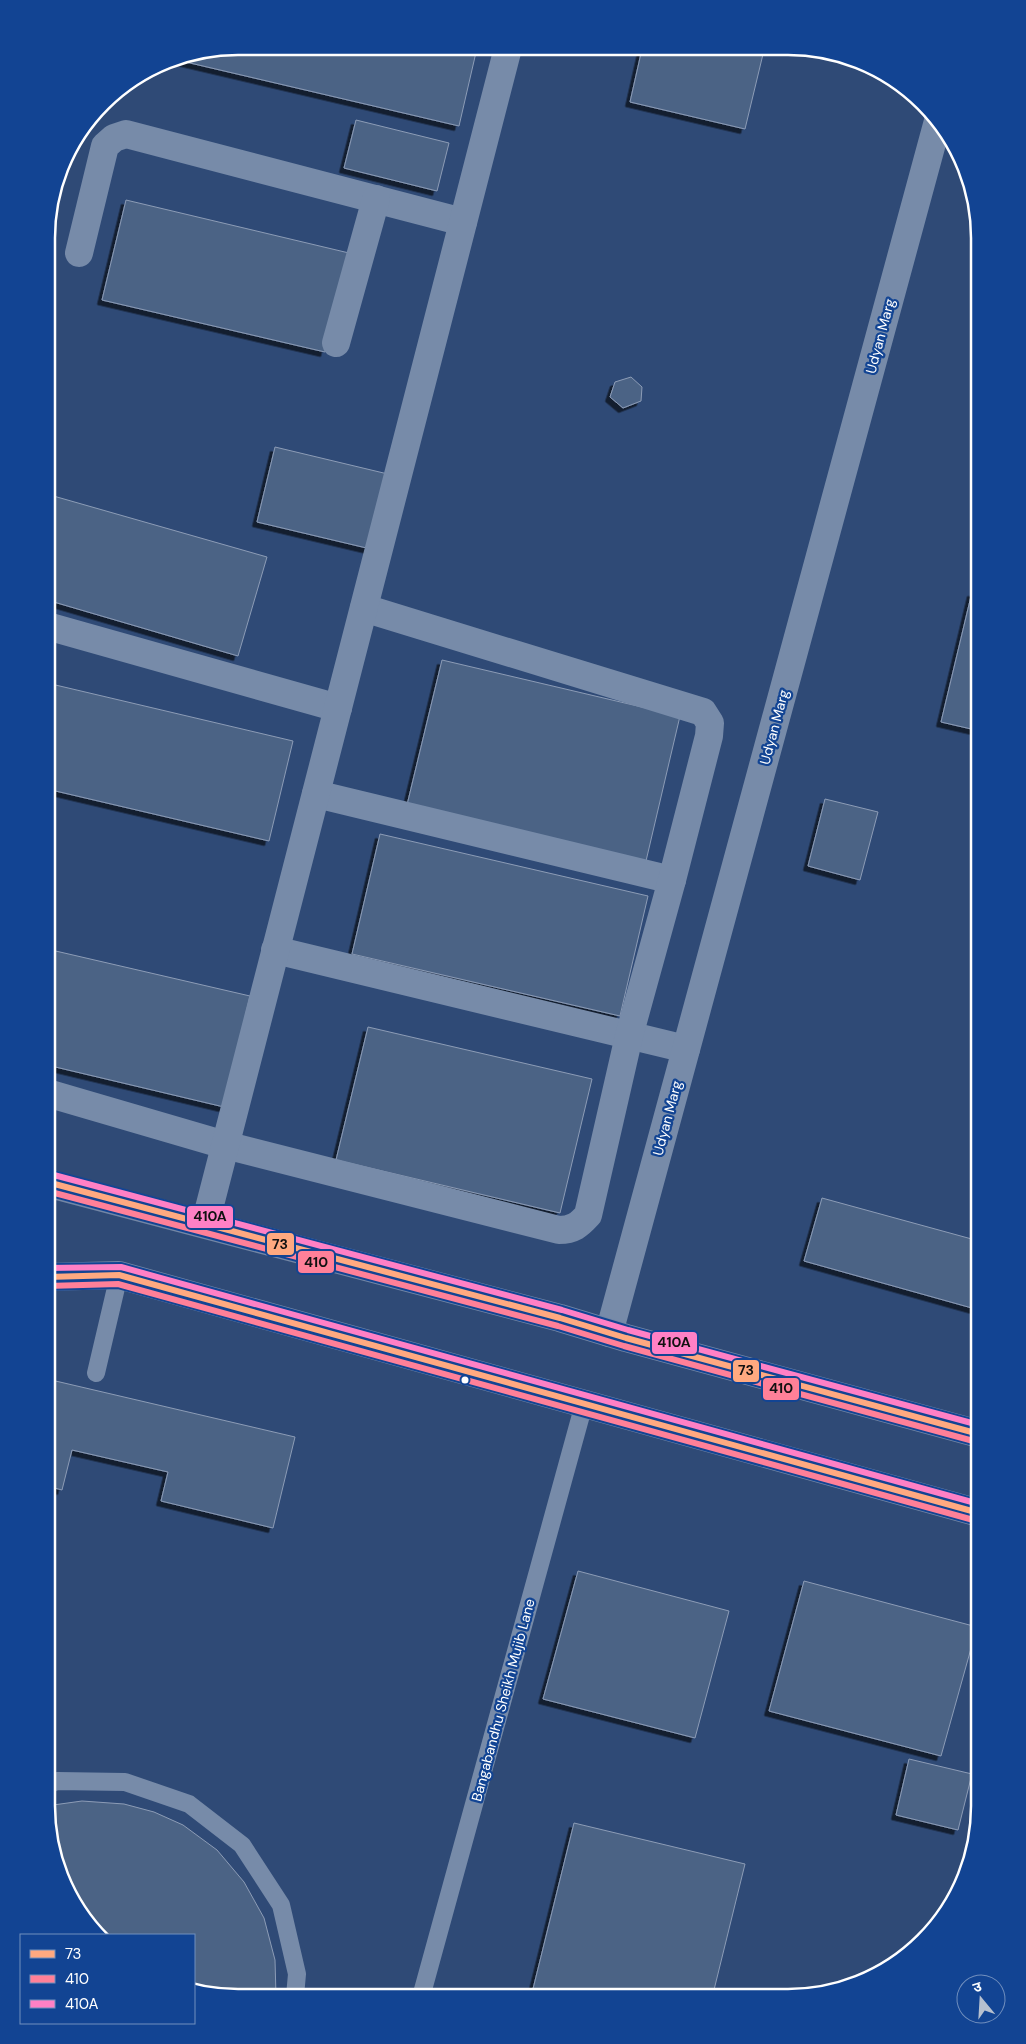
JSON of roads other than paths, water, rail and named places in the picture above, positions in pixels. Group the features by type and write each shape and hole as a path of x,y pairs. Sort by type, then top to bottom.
{"main road":[{"path":"55,1185 550,1315 609,1333 971,1432"},
{"path":"55,1277 119,1275 971,1511"}],"street":[{"path":"205,1224 506,55"},
{"name":"Udyan Marg","path":"609,1333 935,130"},
{"path":"79,253 105,146 114,138 126,134 463,222"},
{"path":"336,343 376,199"},
{"path":"55,1094 225,1145 559,1230 571,1230 588,1215 629,1036 672,880 709,736 710,723 703,712 364,608"},
{"path":"55,628 338,708"},
{"path":"316,794 672,880"},
{"path":"276,950 686,1049"}],"lane":[{"path":"96,1373 119,1275"},
{"name":"Bangabandhu Sheikh Mujib Lane","path":"423,1989 584,1404"},
{"path":"55,1782 125,1782 189,1804 242,1845 281,1905 297,1974 296,1989"}]}
